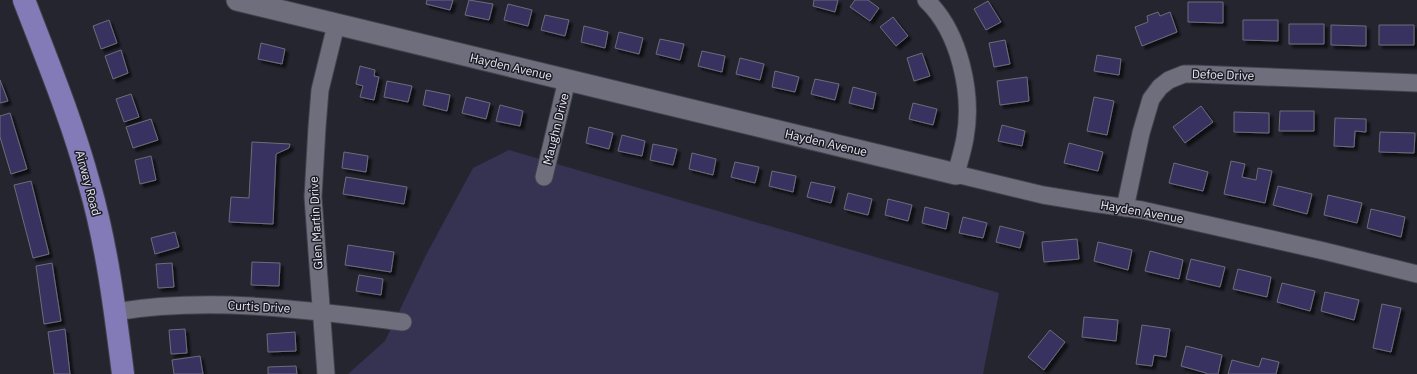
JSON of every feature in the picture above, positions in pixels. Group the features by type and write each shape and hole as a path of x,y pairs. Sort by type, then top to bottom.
{"main road":[{"name":"Airway Road","path":"24,0 62,99 90,184 115,312 123,374"}],"street":[{"name":"Hayden Avenue","path":"237,0 1044,195 1142,210 1324,251 1417,274"},
{"path":"926,0 938,14 949,33 958,54 965,79 968,108 965,138 956,174"},
{"name":"Glen Martin Drive","path":"326,374 313,197 320,90 336,25"},
{"name":"Defoe Drive","path":"1125,208 1149,103 1160,87 1169,80 1184,74 1195,74 1417,83"},
{"name":"Maughn Drive","path":"544,177 567,80"},
{"name":"Curtis Drive","path":"115,312 144,307 177,305 289,308 403,322"}],"shaded area":[{"path":"509,150 999,293 983,374 348,374 385,341 426,255 473,168"}],"building":[{"path":"427,0 453,0 450,10 426,4"},
{"path":"469,0 493,4 489,20 465,15"},
{"path":"814,0 838,0 835,12 813,6"},
{"path":"855,0 868,0 879,8 870,21 850,7"},
{"path":"988,1 1001,22 986,30 974,9"},
{"path":"1188,2 1223,2 1223,23 1188,22"},
{"path":"508,4 532,10 528,26 504,20"},
{"path":"1158,12 1160,16 1170,12 1177,32 1142,46 1135,27 1148,22 1147,16"},
{"path":"545,15 569,20 565,36 541,30"},
{"path":"893,17 908,36 896,46 880,27"},
{"path":"109,20 117,43 101,49 93,26"},
{"path":"1243,20 1278,20 1278,41 1243,40"},
{"path":"1289,24 1324,24 1324,44 1289,44"},
{"path":"1331,25 1366,26 1366,46 1331,45"},
{"path":"1379,25 1414,25 1414,45 1379,45"},
{"path":"584,26 608,32 605,48 581,42"},
{"path":"619,32 643,38 639,54 615,48"},
{"path":"660,39 684,44 680,60 656,54"},
{"path":"1005,40 1010,64 994,67 989,43"},
{"path":"261,43 285,49 282,64 258,59"},
{"path":"121,50 128,73 113,79 105,56"},
{"path":"702,51 725,56 722,72 698,66"},
{"path":"922,53 930,76 914,81 907,58"},
{"path":"1097,55 1121,59 1119,75 1094,71"},
{"path":"740,58 764,64 760,80 736,74"},
{"path":"360,66 375,70 374,76 379,77 374,100 360,97 363,86 356,84"},
{"path":"775,71 799,77 795,92 772,87"},
{"path":"1027,77 1029,101 1000,105 997,81"},
{"path":"815,79 839,84 835,100 811,94"},
{"path":"0,80 8,101 0,103"},
{"path":"387,81 412,86 408,102 384,97"},
{"path":"853,87 876,93 873,109 849,103"},
{"path":"426,90 450,95 447,111 423,105"},
{"path":"131,94 139,117 124,122 116,99"},
{"path":"466,97 490,103 486,119 462,113"},
{"path":"1094,97 1114,101 1107,135 1087,131"},
{"path":"913,103 937,109 933,125 909,119"},
{"path":"500,105 523,111 520,126 496,121"},
{"path":"1201,106 1213,122 1185,143 1173,127"},
{"path":"1280,111 1314,111 1314,131 1279,131"},
{"path":"1234,112 1269,113 1269,133 1234,132"},
{"path":"10,113 27,169 11,174 0,137 0,116"},
{"path":"1335,118 1366,119 1366,132 1355,131 1354,147 1334,146"},
{"path":"151,119 158,140 133,148 126,127"},
{"path":"1002,125 1025,131 1022,146 998,141"},
{"path":"589,127 613,133 609,149 586,143"},
{"path":"1380,132 1415,133 1414,153 1379,152"},
{"path":"622,135 645,141 642,156 618,151"},
{"path":"252,142 290,144 289,148 276,154 273,224 229,222 231,197 249,198"},
{"path":"1069,143 1103,152 1098,171 1064,163"},
{"path":"653,144 677,149 673,165 650,160"},
{"path":"344,152 368,156 366,172 342,168"},
{"path":"692,153 716,159 713,175 689,169"},
{"path":"151,156 156,180 140,184 135,160"},
{"path":"1231,161 1245,164 1242,177 1256,180 1258,168 1272,171 1265,203 1224,194"},
{"path":"735,162 759,167 755,183 731,177"},
{"path":"1174,163 1208,172 1203,191 1169,183"},
{"path":"772,171 796,176 793,192 769,186"},
{"path":"346,177 407,187 404,204 343,194"},
{"path":"31,181 49,254 33,258 14,185"},
{"path":"811,182 835,187 831,203 807,197"},
{"path":"1278,186 1312,194 1307,214 1273,205"},
{"path":"848,193 872,199 868,215 844,209"},
{"path":"1328,195 1362,203 1357,223 1324,215"},
{"path":"888,199 912,205 908,221 885,215"},
{"path":"925,207 949,213 946,229 922,223"},
{"path":"1371,209 1405,217 1401,237 1367,228"},
{"path":"963,217 987,223 983,238 959,233"},
{"path":"1000,226 1024,232 1020,248 996,242"},
{"path":"175,232 179,247 155,254 151,238"},
{"path":"1077,239 1079,259 1044,262 1042,242"},
{"path":"1098,242 1132,250 1128,270 1094,261"},
{"path":"348,245 394,252 391,272 345,265"},
{"path":"1150,251 1183,260 1179,279 1145,271"},
{"path":"1191,259 1225,267 1220,287 1186,279"},
{"path":"252,262 280,263 279,286 251,285"},
{"path":"52,263 61,321 44,324 36,266"},
{"path":"172,263 174,287 158,288 156,264"},
{"path":"1238,269 1271,277 1267,297 1233,289"},
{"path":"359,275 383,279 381,295 356,291"},
{"path":"1282,283 1315,291 1310,311 1277,302"},
{"path":"1325,292 1359,300 1354,320 1321,311"},
{"path":"1382,304 1401,308 1391,352 1373,348"},
{"path":"1084,317 1118,320 1116,341 1082,337"},
{"path":"1142,325 1170,329 1166,357 1154,355 1152,366 1136,364"},
{"path":"65,329 70,374 54,374 48,332"},
{"path":"185,329 187,353 171,354 169,330"},
{"path":"1050,330 1065,342 1044,370 1028,357"},
{"path":"295,332 296,351 268,352 267,334"},
{"path":"1186,346 1222,355 1218,374 1206,374 1181,366"},
{"path":"200,356 203,374 174,374 172,360"},
{"path":"1262,358 1279,362 1276,374 1228,374 1232,360 1259,367"},
{"path":"296,366 297,374 268,374 268,367"}]}
